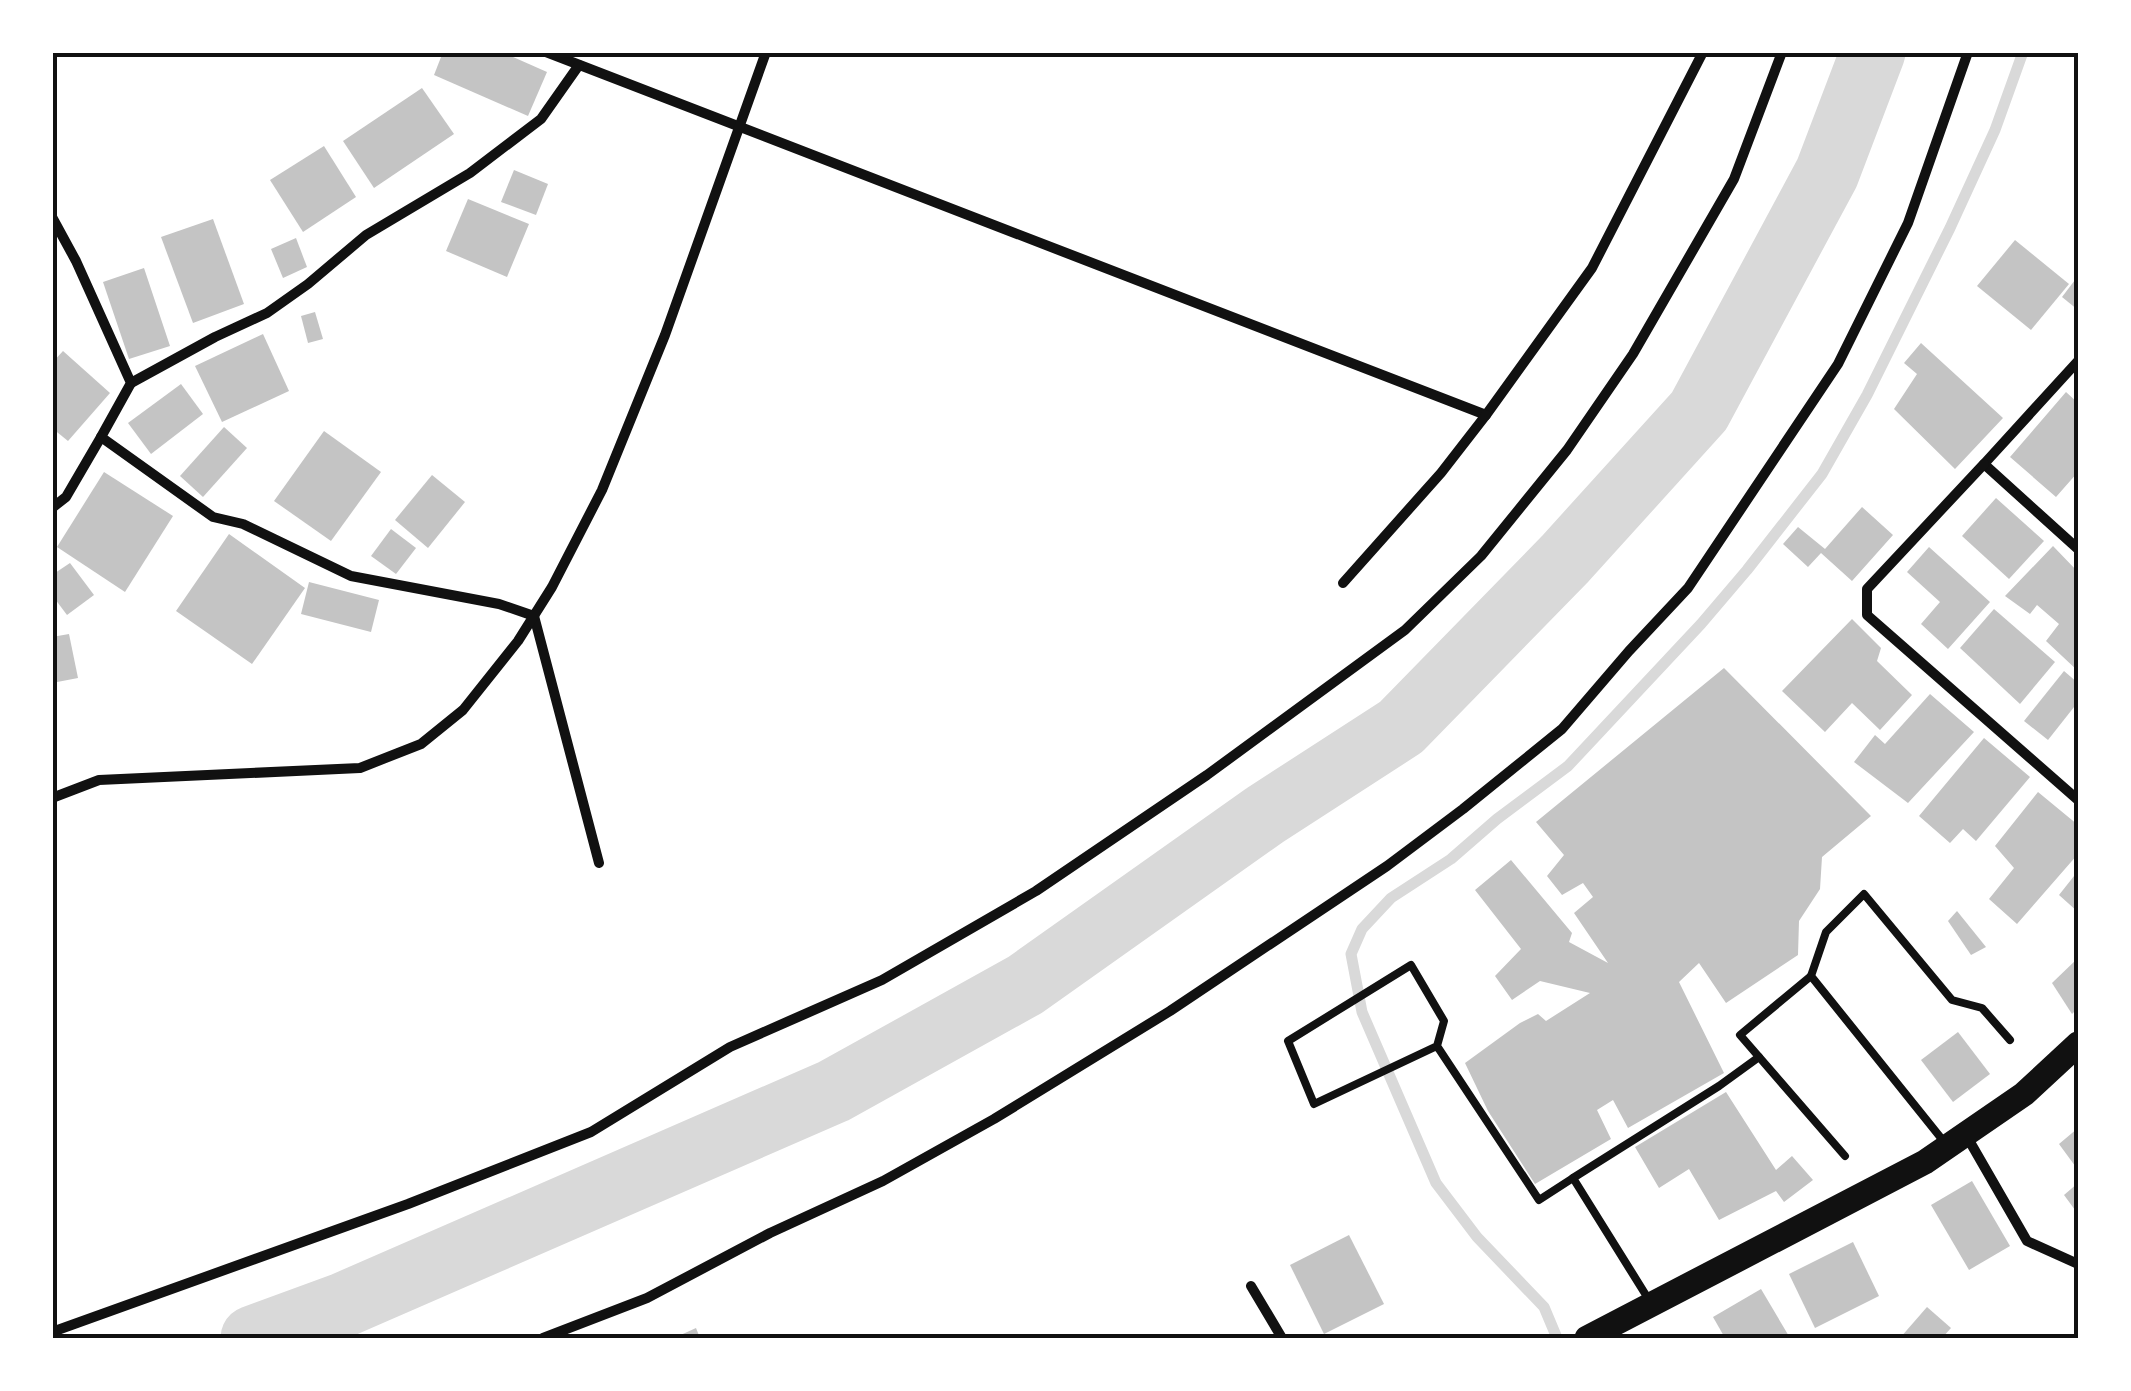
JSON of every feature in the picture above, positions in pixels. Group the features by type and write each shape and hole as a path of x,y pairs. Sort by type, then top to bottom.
{"main road":[{"path":"1590,1338 1925,1162 2024,1094 2078,1044"}],"street":[{"path":"546,52 1486,415"},
{"path":"52,798 99,780 360,768 421,744 464,710 518,642 552,587 602,490 665,335 766,52"},
{"path":"1343,583 1441,472 1592,268 1703,52"},
{"path":"52,1332 408,1204 591,1132 730,1047 882,980 1036,891 1207,775 1405,630 1481,556 1567,450 1633,354 1734,179 1782,52"},
{"path":"543,1338 646,1298 770,1233 883,1181 994,1118 1170,1012 1387,866 1562,729 1688,588 1838,364 1908,222 1968,52"},
{"path":"52,508 66,497 130,383 267,313 366,235 470,173 541,120 579,65"},
{"path":"52,216 76,260 130,383"},
{"path":"2078,361 1867,589 1867,615 2078,800"},
{"path":"100,437 214,517 243,524 351,576 499,604 534,616"},
{"path":"1984,464 2078,549"},
{"path":"534,616 598,863"},
{"path":"1957,1140 2027,1241 2078,1264"},
{"path":"1251,1286 1282,1338"}],"lane":[{"path":"1845,1156 1740,1036 1811,976 1826,932 1864,894 1952,1000 1982,1008 2010,1040"},
{"path":"1438,1046 1314,1104 1288,1042 1411,965 1444,1021 1438,1046 1539,1200 1759,1057"},
{"path":"1811,976 1957,1140"},
{"path":"1573,1178 1652,1304"}],"building":[{"path":"443,52 502,52 547,72 528,116 434,75"},
{"path":"422,88 454,134 374,188 343,141"},
{"path":"324,146 356,197 303,232 270,180"},
{"path":"514,170 548,184 536,215 501,202"},
{"path":"468,199 529,224 507,277 446,251"},
{"path":"213,219 244,304 193,323 161,237"},
{"path":"296,238 307,267 283,278 271,249"},
{"path":"2015,240 2069,284 2031,330 1977,286"},
{"path":"144,268 170,346 129,359 103,282"},
{"path":"2078,276 2078,310 2062,297"},
{"path":"315,312 323,339 308,343 301,316"},
{"path":"263,334 289,391 222,422 195,366"},
{"path":"1921,343 2003,418 1955,469 1894,409 1917,374 1904,363"},
{"path":"63,351 110,393 68,441 52,428 52,363"},
{"path":"181,384 203,414 151,454 128,423"},
{"path":"2066,392 2078,403 2078,472 2056,497 2010,457"},
{"path":"224,427 247,448 203,497 180,476"},
{"path":"324,431 381,472 331,541 274,501"},
{"path":"104,472 173,516 125,592 57,547"},
{"path":"432,475 465,502 428,548 395,520"},
{"path":"1996,498 2044,541 2009,579 1962,536"},
{"path":"1862,507 1893,535 1852,581 1821,553 1808,567 1783,544 1798,527 1825,549"},
{"path":"391,529 416,548 396,574 371,556"},
{"path":"229,534 305,588 252,664 176,611"},
{"path":"2053,546 2078,572 2078,671 2046,641 2059,624 2037,605 2030,614 2005,596"},
{"path":"1929,547 1990,602 1948,649 1921,624 1940,602 1907,572"},
{"path":"70,563 94,595 67,615 52,595 52,575"},
{"path":"309,582 379,600 371,632 301,614"},
{"path":"1994,609 2055,662 2020,704 1960,648"},
{"path":"1852,619 1881,648 1877,661 1912,695 1880,730 1852,703 1825,732 1782,691"},
{"path":"69,634 78,678 52,683 52,637"},
{"path":"1724,668 1871,816 1822,857 1820,889 1799,921 1798,955 1726,1003 1699,963 1679,982 1724,1073 1628,1128 1613,1100 1597,1110 1611,1139 1535,1184 1488,1111 1465,1063 1520,1023 1538,1014 1546,1021 1590,993 1540,981 1512,1000 1495,976 1521,949 1475,890 1511,860 1572,933 1569,942 1608,963 1574,913 1593,897 1583,883 1562,895 1547,876 1564,855 1536,822"},
{"path":"2064,671 2078,683 2078,702 2048,740 2024,721"},
{"path":"1930,694 1974,732 1908,803 1854,762 1875,735 1885,744"},
{"path":"1984,738 2030,777 1976,841 1963,829 1950,843 1919,816"},
{"path":"2038,792 2078,825 2078,854 2017,924 1989,899 2014,868 1995,846"},
{"path":"2078,871 2078,912 2059,895"},
{"path":"1957,911 1986,947 1971,955 1948,921"},
{"path":"2078,958 2078,1008 2072,1014 2052,983"},
{"path":"1958,1032 1990,1074 1953,1102 1921,1060"},
{"path":"1726,1092 1776,1170 1792,1156 1813,1180 1784,1202 1776,1191 1719,1220 1689,1169 1659,1188 1635,1147"},
{"path":"2078,1128 2078,1170 2059,1144"},
{"path":"1972,1181 2010,1246 1969,1270 1931,1205"},
{"path":"2078,1183 2078,1214 2064,1195"},
{"path":"1349,1235 1384,1304 1324,1334 1290,1265"},
{"path":"1853,1242 1879,1296 1815,1328 1789,1274"},
{"path":"1761,1289 1790,1338 1725,1338 1713,1317"},
{"path":"1927,1307 1951,1328 1942,1338 1900,1338"},
{"path":"696,1328 700,1338 674,1338"}],"waterway":[{"path":"253,1338 343,1305 834,1091 1025,985 1265,815 1401,727 1565,559 1699,411 1827,173 1873,52"},
{"path":"1557,1338 1544,1307 1477,1237 1436,1183 1362,1012 1351,954 1362,929 1391,898 1451,859 1568,766 1701,624 1822,474 1867,395 1950,228 1995,130 2023,52"}]}
